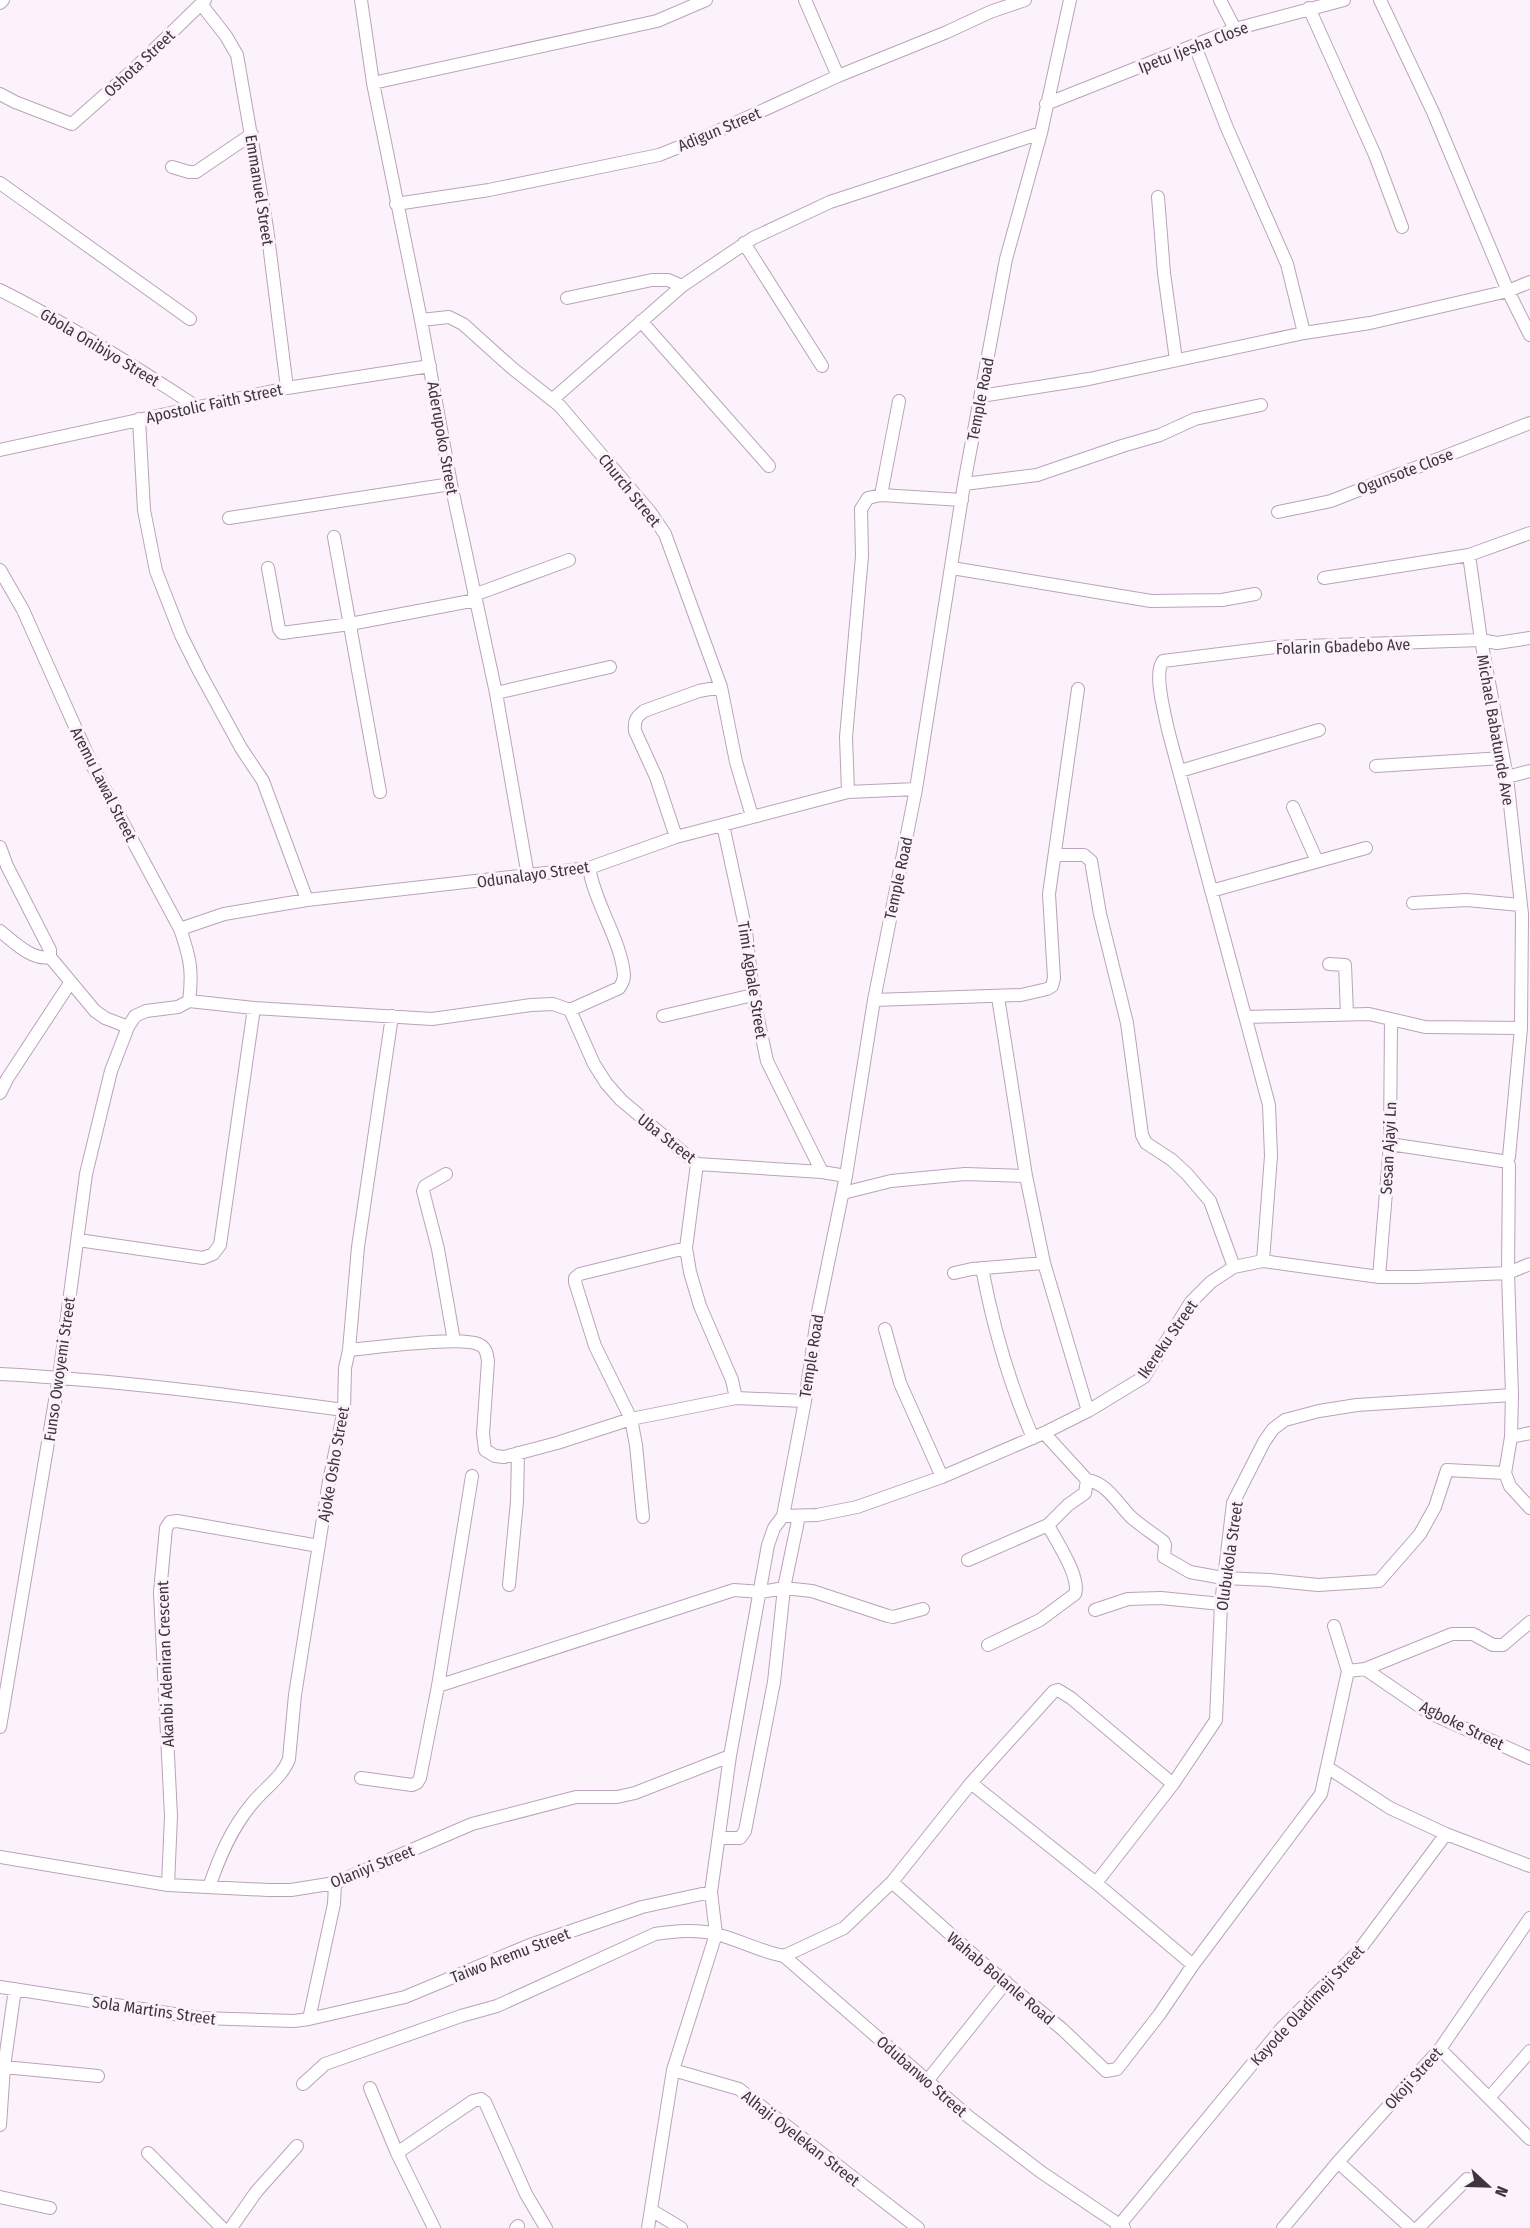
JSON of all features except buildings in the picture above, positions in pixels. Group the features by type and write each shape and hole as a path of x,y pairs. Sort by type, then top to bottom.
{"street":[{"name":"Aderupoko Street","path":"361,0 373,83 396,204 421,320 451,484 496,693 528,876"},
{"path":"373,83 657,21 706,0"},
{"path":"806,0 838,76"},
{"name":"Temple Road","path":"715,1930 711,1895 730,1756 768,1545 774,1528 783,1516 818,1312 843,1193 874,1000 916,789 964,484 1006,259 1041,133 1070,0"},
{"path":"1220,0 1235,29"},
{"name":"Ipetu Ijesha Close","path":"1046,104 1235,29 1344,0"},
{"path":"1380,0 1433,112 1508,291 1530,335"},
{"name":"Adigun Street","path":"396,204 489,190 659,155 709,135 838,76 1018,1"},
{"name":"Oshota Street","path":"0,94 72,124 133,70 203,2"},
{"name":"Emmanuel Street","path":"203,2 237,55 267,228 287,388"},
{"path":"1309,8 1375,155 1402,227"},
{"path":"1195,46 1227,128 1287,264 1304,333"},
{"path":"553,399 682,286 744,243 783,222 830,202 1041,133"},
{"path":"172,167 196,172 252,134"},
{"path":"0,183 190,319"},
{"path":"1158,197 1164,273 1176,360"},
{"path":"744,243 822,366"},
{"path":"567,298 652,280 668,280 682,286"},
{"path":"981,396 1089,379 1304,333 1370,323 1508,291 1530,282"},
{"name":"Gbola Onibiyo Street","path":"0,290 112,353 197,407"},
{"name":"Church Street","path":"421,320 449,317 463,324 512,368 553,399 650,512 665,534 721,687 736,762 753,816"},
{"path":"641,321 769,466"},
{"name":"Apostolic Faith Street","path":"0,450 287,388 430,366"},
{"path":"881,495 898,401"},
{"path":"964,484 1037,475 1160,435 1195,420 1261,405"},
{"path":"139,419 144,510 156,571 181,634 199,671 241,748 263,782 307,900"},
{"name":"Ogunsote Close","path":"1278,512 1331,501 1530,423"},
{"path":"229,518 451,484"},
{"path":"848,792 846,737 862,556 861,509 868,498 881,495 962,500"},
{"path":"1324,578 1469,555 1530,533"},
{"path":"334,537 380,792"},
{"name":"Michael Babatunde Ave","path":"1469,555 1481,640 1508,777 1524,909 1521,1028 1507,1161 1512,1395 1511,1437 1505,1473"},
{"path":"268,568 279,629 282,633 350,624 475,598 569,560"},
{"path":"952,568 1151,601 1222,600 1255,594"},
{"name":"Aremu Lawal Street","path":"0,570 23,610 93,767 180,929 189,953 192,977 189,1000"},
{"name":"Folarin Gbadebo Ave","path":"1180,771 1168,730 1159,676 1163,661 1276,647 1481,640 1497,643 1530,638"},
{"path":"496,693 610,667"},
{"path":"676,837 656,777 635,731 637,716 644,711 699,692 721,687"},
{"path":"874,1000 998,997 1020,995 1052,986 1054,978 1049,894 1078,689"},
{"path":"1263,1261 1271,1156 1269,1105 1210,891 1180,771 1319,730"},
{"path":"1376,766 1503,758"},
{"path":"1508,777 1530,771"},
{"name":"Odunalayo Street","path":"180,929 224,914 307,900 589,868 676,837 848,792 916,789"},
{"path":"1293,807 1317,861"},
{"name":"Timi Agbale Street","path":"723,825 746,931 753,995 767,1061 822,1172"},
{"path":"0,847 6,866 50,950 50,957 95,1011 105,1018 128,1027"},
{"path":"1210,891 1366,848"},
{"path":"1055,855 1084,855 1091,861 1100,914 1127,1023 1142,1135 1146,1143 1187,1173 1210,1201 1234,1268"},
{"path":"189,1000 254,1008 432,1019 487,1010 553,1004 570,1010 619,988 624,976 618,952 591,882 589,868"},
{"path":"1413,903 1467,900 1524,909"},
{"path":"0,931 34,955 43,959 50,957"},
{"path":"1329,964 1345,965 1347,1014"},
{"path":"0,1093 3,1077 70,983"},
{"path":"663,1016 753,995"},
{"path":"998,997 1026,1176 1044,1263 1088,1411"},
{"name":"Funso Owoyemi Street","path":"0,1727 59,1377 86,1174 111,1071 128,1027 135,1016 146,1011 178,1007 189,1000"},
{"path":"78,1240 203,1258 213,1254 220,1245 254,1008"},
{"name":"Uba Street","path":"570,1010 594,1064 606,1083 621,1100 697,1164 822,1172"},
{"path":"1246,1017 1369,1014 1425,1027 1521,1028"},
{"name":"Ajoke Osho Street","path":"209,1887 231,1834 251,1805 286,1768 289,1759 295,1695 328,1481 344,1410 345,1368 349,1350 358,1247 392,1016"},
{"name":"Sesan Ajayi Ln","path":"1380,1277 1390,1144 1391,1019"},
{"path":"1390,1144 1507,1161"},
{"path":"697,1164 686,1248 700,1306 732,1380 736,1398"},
{"path":"822,1172 846,1176"},
{"path":"446,1174 425,1186 423,1191 438,1249 454,1341"},
{"path":"843,1193 891,1182 965,1174 1026,1176"},
{"path":"643,1517 636,1445 631,1419 595,1346 575,1278 580,1274 686,1248"},
{"name":"Ikereku Street","path":"783,1516 817,1515 857,1507 942,1477 1039,1436 1088,1411 1144,1377 1191,1302 1211,1282 1234,1268 1263,1261 1380,1277 1508,1273 1530,1264"},
{"path":"954,1273 982,1268 1044,1263"},
{"path":"982,1268 999,1342 1018,1403 1039,1436 1087,1480 1102,1487 1131,1517 1163,1541 1164,1557 1222,1590"},
{"path":"885,1329 900,1383 942,1477"},
{"path":"349,1350 454,1341 479,1344 486,1351 488,1360 483,1434 485,1450 495,1456 518,1454 631,1419 736,1398 804,1401"},
{"path":"0,1374 59,1377 344,1410"},
{"name":"Olubukola Street","path":"1173,1784 1216,1720 1222,1590 1233,1503 1264,1442 1274,1430 1285,1420 1319,1411 1357,1405 1512,1395"},
{"path":"1511,1437 1530,1432"},
{"path":"509,1585 517,1501 518,1454"},
{"path":"1095,1610 1128,1599 1161,1598 1222,1590 1269,1580 1318,1585 1378,1581 1420,1534 1435,1506 1448,1470 1505,1473 1510,1486 1530,1508"},
{"path":"361,1778 412,1785 420,1778 438,1686 472,1476"},
{"path":"968,1560 1048,1525 1068,1505 1085,1493 1087,1480"},
{"path":"719,1838 740,1838 745,1831 774,1682 784,1588 799,1516"},
{"name":"Akanbi Adeniran Crescent","path":"168,1885 171,1816 160,1592 166,1528 170,1522 177,1521 319,1546"},
{"path":"988,1645 1040,1620 1075,1594 1076,1582 1073,1572 1048,1525"},
{"path":"438,1686 734,1590 760,1592 784,1588 812,1591 893,1617 923,1609"},
{"path":"1348,1671 1365,1669 1452,1634 1473,1634 1493,1645 1503,1645 1530,1622"},
{"path":"971,1783 1096,1883 1193,1965 1321,1794 1348,1671 1334,1626"},
{"name":"Agboke Street","path":"1365,1669 1428,1712 1530,1758"},
{"path":"784,1956 844,1928 892,1882 971,1783 1054,1691 1058,1690 1173,1784 1096,1883"},
{"name":"Olaniyi Street","path":"0,1857 168,1885 291,1890 335,1883 472,1824 576,1797 616,1797 635,1793 730,1756"},
{"path":"1327,1767 1390,1808 1446,1834 1530,1866"},
{"name":"Kayode Oladimeji Street","path":"1120,2227 1282,2028 1357,1953 1446,1834"},
{"name":"Wahab Bolanle Road","path":"892,1882 1062,2029 1106,2071 1111,2072 1117,2069 1160,2015 1193,1965"},
{"path":"309,2019 334,1904 335,1883"},
{"name":"Taiwo Aremu Street","path":"309,2019 405,1997 530,1945 642,1907 711,1895"},
{"name":"Okoji Street","path":"1282,2228 1440,2049 1530,1918"},
{"name":"Odubanwo Street","path":"303,2084 326,2064 461,2016 497,2006 655,1934 684,1930 715,1930 770,1954 784,1956 969,2117 1041,2172 1120,2227"},
{"path":"648,2228 673,2070 715,1930"},
{"path":"927,2081 1006,1982"},
{"name":"Sola Martins Street","path":"0,1987 200,2018 294,2021 309,2019"},
{"path":"0,2125 4,2067 15,1989"},
{"path":"1440,2049 1530,2139"},
{"path":"1489,2098 1530,2051"},
{"path":"4,2067 98,2076"},
{"name":"Alhaji Oyelekan Street","path":"673,2070 739,2089 918,2228"},
{"path":"370,2088 397,2153 434,2228"},
{"path":"397,2153 473,2101 481,2099 485,2102 526,2193 546,2228"},
{"path":"231,2228 256,2192 297,2146"},
{"path":"148,2153 222,2228"},
{"path":"1338,2162 1411,2228"},
{"path":"1418,2228 1467,2179"},
{"path":"0,2197 50,2208"},
{"path":"651,2210 681,2228"}]}
